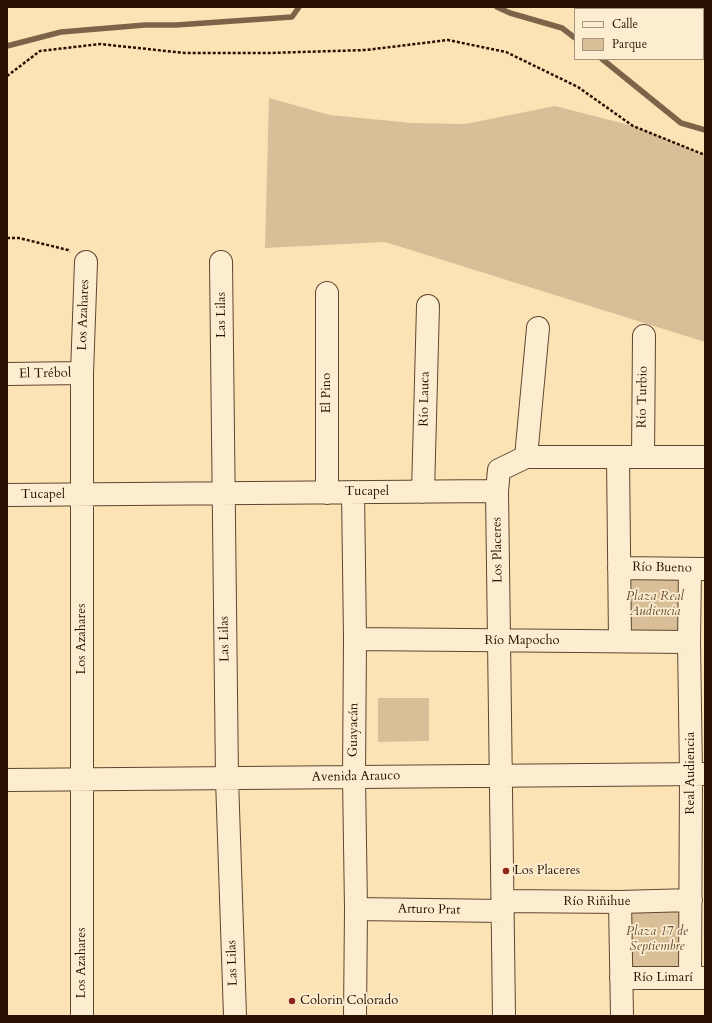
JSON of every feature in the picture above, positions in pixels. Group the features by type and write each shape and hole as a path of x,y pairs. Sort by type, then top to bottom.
{"street":[{"name":"Las Lilas","path":"221,262 227,779 235,1016"},
{"name":"Los Azahares","path":"82,1016 82,373 85,270"},
{"name":"El Pino","path":"327,292 327,493"},
{"name":"Río Lauca","path":"423,492 428,306"},
{"path":"526,457 538,328"},
{"name":"Río Turbio","path":"642,457 644,336"},
{"name":"El Trébol","path":"7,374 82,373"},
{"path":"497,491 498,470 526,457 705,457"},
{"path":"618,457 620,641"},
{"name":"Tucapel","path":"7,495 497,491"},
{"name":"Los Placeres","path":"497,491 504,1016"},
{"name":"Guayacán","path":"353,492 356,910 354,1016"},
{"name":"Río Bueno","path":"619,568 697,569"},
{"name":"Real Audiencia","path":"697,569 689,642 698,774 691,900 698,978"},
{"name":"Río Mapocho","path":"355,639 689,642"},
{"name":"Avenida Arauco","path":"7,780 698,774"},
{"name":"Río Riñihue","path":"503,906 691,900"},
{"path":"620,902 622,1016"},
{"name":"Arturo Prat","path":"356,910 503,906"},
{"name":"Río Limarí","path":"621,978 698,978"}],"path":[{"path":"7,76 40,51 100,44 185,53 269,54 366,50 448,40 506,52 578,87 633,126 705,155"},
{"path":"7,238 19,238 68,250 85,270"}],"green space":[{"path":"269,98 330,115 412,123 465,124 555,106 633,126 705,155 705,342 385,242 265,248"},
{"name":"Plaza Real Audiencia","path":"630,575 681,575 680,635 629,634"},
{"path":"378,698 429,698 429,741 378,742"},
{"name":"Plaza 17 de Septiembre","path":"631,908 683,908 683,971 631,971"}],"waterway":[{"path":"7,46 61,32 145,25 176,25 292,17 299,7"},
{"path":"497,7 510,13 562,28 574,37"},
{"path":"603,60 681,123 705,130"}],"place":[{"name":"Los Placeres","path":"506,871"},
{"name":"Colorin Colorado","path":"292,1001"}]}
